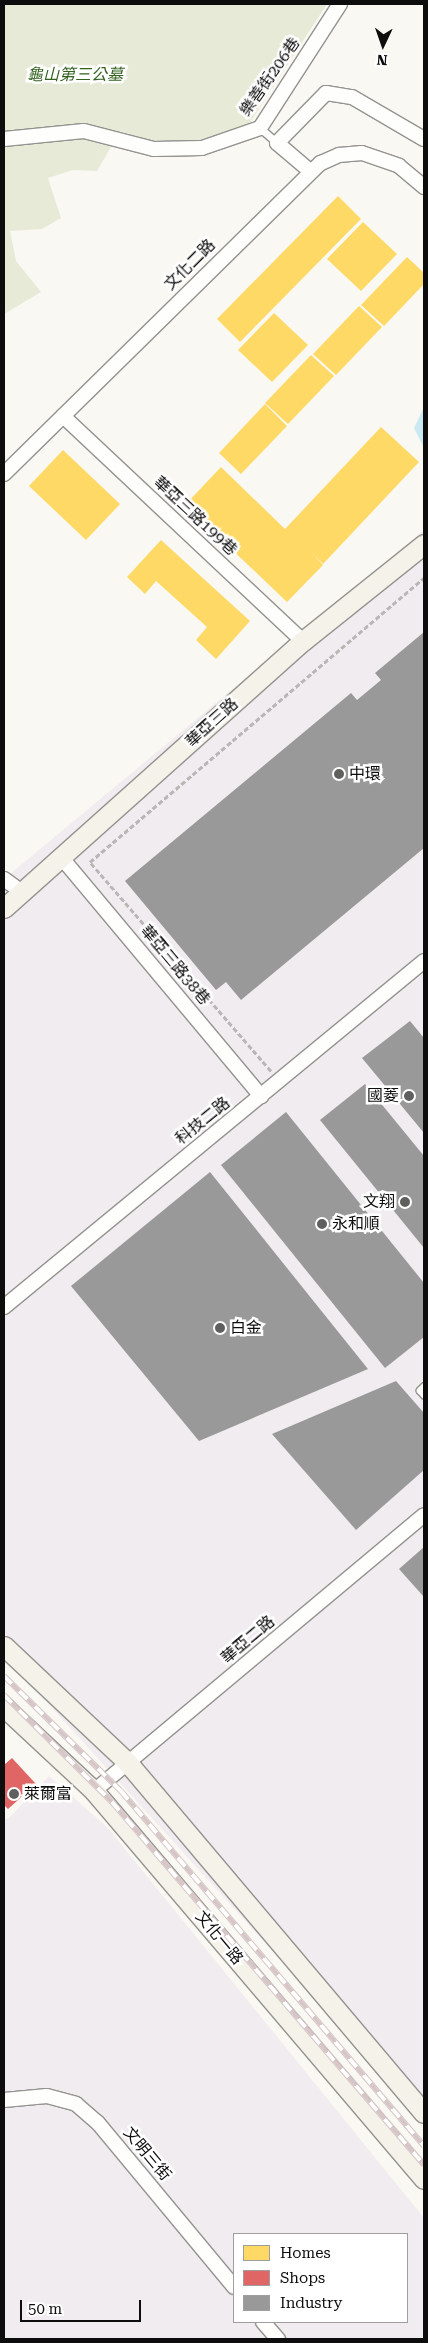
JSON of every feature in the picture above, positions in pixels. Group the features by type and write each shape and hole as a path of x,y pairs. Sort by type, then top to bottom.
{"street":[{"name":"樂善街206巷","path":"4,139 84,130 154,149 202,148 260,128 340,4"},
{"path":"310,171 277,143 326,93 352,97 424,139"},
{"name":"文化二路","path":"4,474 310,171 338,155 362,153 399,166 424,187"},
{"name":"華亞三路199巷","path":"63,416 303,641"},
{"name":"華亞三路","path":"4,908 303,641 424,544"},
{"name":"華亞三路38巷","path":"61,857 261,1096"},
{"path":"4,879 22,892"},
{"name":"科技二路","path":"4,1307 424,961"},
{"name":"華亞二路","path":"94,1791 424,1515"},
{"path":"4,1646 128,1763 424,2114"},
{"name":"文化一路","path":"4,1707 94,1791 424,2179"},
{"name":"文明三街","path":"4,2100 47,2096 76,2104 98,2123 233,2286"},
{"path":"264,2323 278,2339"}],"lane":[{"path":"260,128 277,143"},
{"path":"424,1386 420,1390 424,1396"}],"path":[{"path":"278,1065 271,1071 90,862 424,578"}],"shaded area":[{"path":"424,530 424,2118 4,1655 4,879"},
{"path":"49,1776 107,1827 424,2218 424,2339 4,2339 4,1818 8,1819"}],"green space":[{"name":"龜山第三公墓","path":"4,4 327,4 248,126 203,141 154,142 120,131 97,171 73,170 48,178 61,218 42,229 10,231 16,261 41,292 4,314"}],"water":[{"path":"424,407 424,448 414,428"}],"building: Homes":[{"path":"338,196 361,219 240,342 217,319"},
{"path":"363,222 397,254 361,291 327,259"},
{"path":"407,257 424,273 424,284 384,326 361,305"},
{"path":"359,306 382,327 336,375 313,354"},
{"path":"274,313 308,345 272,382 238,350"},
{"path":"311,355 334,376 288,424 265,403"},
{"path":"265,404 287,426 241,474 219,453"},
{"path":"381,427 419,462 323,564 310,551 323,565 287,602 185,505 221,467 285,529"},
{"path":"63,450 120,504 86,540 29,486"},
{"path":"161,540 250,621 216,659 196,640 207,627 156,581 145,594 127,577"}],"building: Shops":[{"name":"萊爾富","path":"12,1758 36,1784 8,1809 4,1805 4,1765"}],"building: Industry":[{"name":"中環","path":"424,632 424,848 241,1000 226,982 216,990 125,881 351,693 357,700 381,680 375,673"},
{"name":"國菱","path":"410,1021 424,1038 424,1133 362,1058"},
{"name":"文翔","path":"365,1084 424,1156 424,1248 320,1120"},
{"name":"永和順","path":"286,1112 424,1283 424,1337 385,1368 221,1165"},
{"name":"白金","path":"210,1172 368,1369 199,1441 71,1286"},
{"path":"396,1381 424,1413 424,1470 356,1530 272,1434"},
{"path":"424,1547 424,1597 399,1569"}],"railway":[{"path":"4,1676 121,1791 424,2146"},
{"path":"4,1695 112,1802 424,2165"}],"place":[{"name":"中環","path":"339,774"},
{"name":"國菱","path":"409,1096"},
{"name":"文翔","path":"405,1202"},
{"name":"永和順","path":"322,1224"},
{"name":"白金","path":"220,1328"},
{"name":"萊爾富","path":"14,1794"}]}
